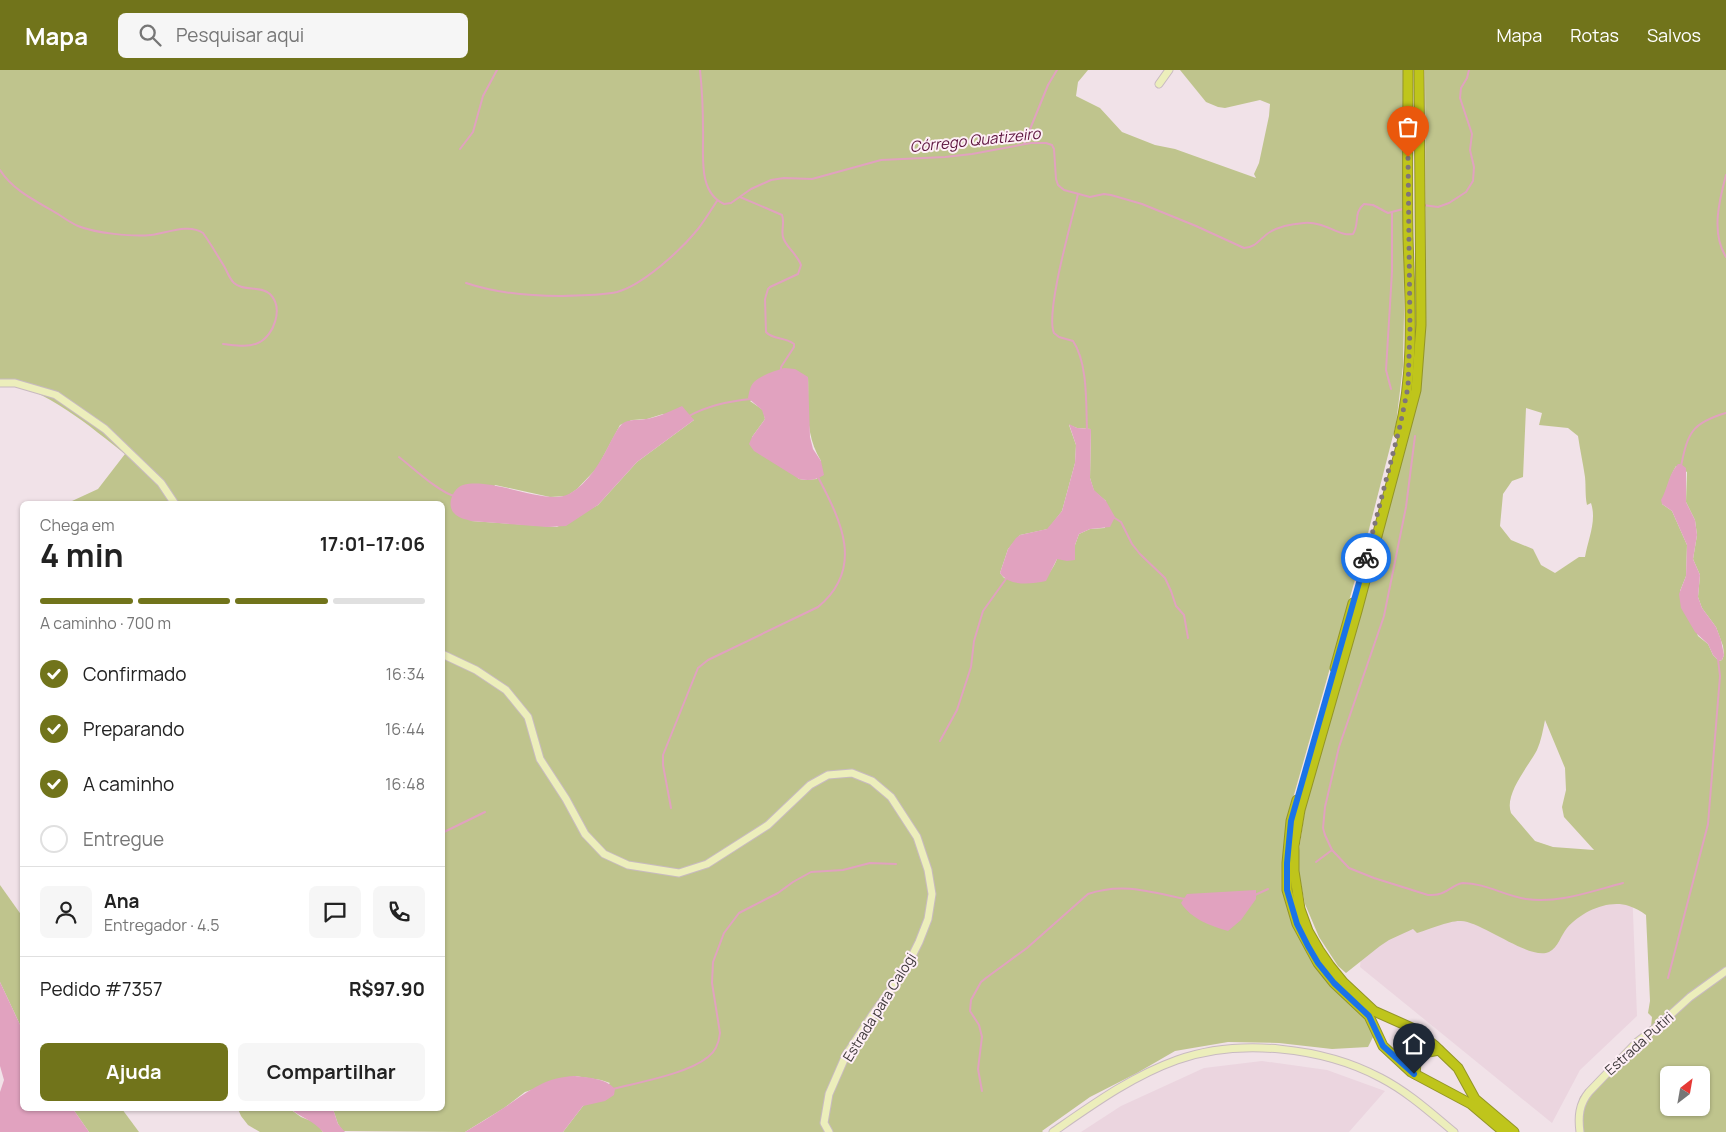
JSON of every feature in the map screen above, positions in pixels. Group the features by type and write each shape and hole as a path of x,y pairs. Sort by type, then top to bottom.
{"highway":[{"path":"1408,70 1410,328 1408,387 1400,426 1360,580 1291,821 1287,890 1297,924 1318,963 1334,983 1369,1016 1383,1046 1414,1074 1470,1104 1502,1130 1514,1132"},
{"path":"1419,70 1422,325 1416,390 1355,619 1300,810 1293,856 1300,909 1314,942 1330,966 1343,982 1374,1011 1412,1028 1458,1068 1475,1099 1502,1130"},
{"path":"1414,1074 1416,1063 1423,1053 1439,1050"}],"street":[{"path":"1159,84 1169,70"},
{"path":"0,383 15,383 56,395 77,409 112,435 161,483 173,501"},
{"name":"Estrada para Calogi","path":"445,655 476,670 506,690 528,717 540,759 566,799 585,834 604,854 628,865 679,873 707,864 768,825 810,785 828,775 852,773 872,781 890,798 917,837 928,870 932,894 928,919 904,972 846,1055 829,1094 824,1123 829,1132"},
{"name":"Estrada Putiri","path":"1580,1132 1578,1117 1584,1098 1589,1092 1637,1042 1690,997 1726,971"},
{"path":"1052,1132 1141,1076 1178,1060 1211,1052 1255,1048 1323,1056 1352,1065 1381,1078 1413,1098 1454,1132"}],"shaded area":[{"path":"784,368 795,369 808,377 810,437 813,449 821,461 824,475 815,479 799,479 754,451 749,444 765,419 762,410 748,398 752,385 760,377"},
{"path":"682,406 694,420 637,462 598,505 566,526 547,527 471,521 458,516 452,510 452,497 456,490 463,485 475,484 504,487 547,497 559,497 569,494 583,484 594,471 623,423 656,417"},
{"path":"1069,424 1077,428 1091,429 1090,478 1094,490 1106,501 1115,517 1110,527 1090,529 1079,534 1075,545 1075,560 1057,559 1046,581 1021,583 1009,581 1000,573 1008,549 1016,538 1020,535 1047,529 1062,511 1075,463 1076,445"},
{"path":"1678,464 1686,468 1686,502 1695,520 1697,535 1693,559 1700,575 1698,597 1702,608 1716,627 1721,640 1724,655 1722,660 1719,661 1713,655 1708,644 1695,632 1681,608 1679,594 1686,576 1687,545 1672,511 1662,504 1661,500 1672,473"},
{"path":"1632,887 1637,1016 1580,1070 1552,1123 1360,967 1368,890"},
{"path":"1256,890 1256,899 1241,920 1228,931 1196,918 1181,903 1187,894"},
{"path":"0,982 20,1025 20,1111 74,1111 89,1132 0,1132 0,1092 4,1080 0,1066"},
{"path":"1262,1061 1327,1070 1385,1091 1349,1132 1081,1132 1121,1106 1204,1068"},
{"path":"575,1076 597,1079 607,1083 615,1089 614,1095 605,1101 583,1106 563,1132 465,1132 538,1086 555,1079"},
{"path":"293,1111 334,1111 338,1124 345,1132 323,1132 312,1122"}],"green space":[{"path":"0,70 1088,70 1078,82 1076,96 1100,108 1122,132 1155,145 1175,149 1256,178 1254,174 1259,163 1270,104 1260,100 1225,108 1218,107 1206,102 1180,70 1403,70 1403,366 1396,424 1366,541 1292,802 1286,827 1285,848 1292,906 1360,1010 1379,1025 1368,1047 1332,1049 1279,1043 1228,1042 1175,1051 1090,1097 1043,1132 563,1132 583,1106 610,1083 575,1076 525,1092 504,1108 465,1132 343,1131 338,1124 334,1111 445,1111 445,501 72,501 98,489 125,454 67,410 33,391 0,383","holes":["808,377 808,410 812,440 821,461 817,479 805,480 799,479 752,437 765,419 763,410 750,401","663,414 694,420 637,462 598,505 557,527 471,521 495,485 550,497 567,496 577,489 597,468 620,425 632,420 647,419","1069,425 1077,428 1091,429 1090,478 1094,491 1106,501 1105,528 1090,529 1079,534 1075,545 1075,552 1057,559 1047,575 1036,582 1022,582 1004,578 1000,573 1008,549 1020,535 1048,529 1062,511 1075,463 1076,445"]},
{"path":"1425,70 1726,70 1726,1132 1578,1132 1575,1117 1580,1097 1626,1049 1651,1027 1652,1017 1648,1013 1650,1001 1646,915 1638,910 1621,904 1595,908 1573,922 1552,950 1541,953 1530,951 1470,923 1461,921 1417,933 1413,929 1389,940 1346,973 1338,966 1319,937 1305,904 1297,864 1305,810 1420,385 1426,292","holes":["1526,408 1542,413 1539,425 1568,428 1578,436 1585,477 1587,505 1591,503 1593,510 1585,557 1579,557 1555,573 1541,565 1533,549 1511,540 1500,526 1503,494 1512,481 1523,477","1676,466 1687,472 1686,502 1695,520 1697,535 1693,559 1700,575 1698,597 1702,608 1716,627 1723,646 1724,655 1722,660 1719,661 1713,655 1708,644 1698,636 1680,591 1686,576 1687,545 1672,511 1662,504 1669,480","1545,720 1565,768 1566,790 1562,807 1564,817 1594,850 1553,847 1535,841 1511,813 1510,806 1514,789 1537,750"]},
{"path":"0,885 20,913 20,1025 0,982"},
{"path":"74,1111 123,1111 139,1132 89,1132"},
{"path":"239,1111 293,1111 301,1117 316,1123 323,1132 260,1132 248,1125"}],"waterway":[{"path":"460,149 473,132 483,96 497,70"},
{"name":"Córrego Quatizeiro","path":"700,70 703,107 704,171 709,191 724,204 731,203 751,189 771,180 784,178 812,179 881,160 945,157 1031,143 1046,143 1052,145 1054,149 1056,179 1058,185 1064,190 1090,197 1104,194 1111,195 1142,204 1244,248 1255,244 1274,230 1295,224 1319,224 1342,233 1353,234 1359,211 1364,204 1373,205 1388,213 1403,209"},
{"path":"1024,144 1048,85 1057,70"},
{"name":"Córrego Quatizeiro","path":"1423,205 1438,207 1449,203 1466,192 1473,181 1474,167 1470,150 1472,134 1460,98 1461,88 1469,70"},
{"path":"0,170 19,190 78,226 114,234 151,235 185,229 197,230 203,233 234,283 238,286 266,291 274,300 276,307 277,314 273,328 264,339 249,345 223,344"},
{"path":"1726,175 1718,217 1719,238 1721,248 1726,257"},
{"path":"1078,194 1056,287 1052,322 1054,333 1059,337 1073,341 1078,350 1084,372 1087,431"},
{"path":"740,197 782,215 784,240 801,265 798,274 770,287 765,299 766,332 769,335 794,344 781,370"},
{"path":"466,283 500,292 536,295 589,295 617,292 650,275 682,247 698,229 717,201"},
{"path":"1391,389 1386,370 1392,272 1392,212"},
{"path":"689,416 719,404 751,399"},
{"path":"1681,466 1686,445 1693,431 1706,421 1726,413"},
{"path":"1415,436 1406,507 1384,616 1339,747 1325,807 1323,828 1325,835 1332,850 1349,868 1428,895 1442,893 1463,883 1479,885 1526,899 1551,900 1575,896 1623,883"},
{"path":"399,457 442,490 455,496"},
{"path":"671,808 663,755 698,668 708,660 818,607 832,592 841,576 845,560 844,544 834,510 818,477"},
{"path":"1113,517 1121,522 1132,544 1140,554 1165,578 1176,606 1184,615 1188,638"},
{"path":"940,741 957,710 971,667 974,641 983,611 1006,579"},
{"path":"1668,978 1708,824 1720,676 1718,659"},
{"path":"445,832 485,812"},
{"path":"1316,862 1332,850"},
{"path":"613,1089 676,1073 699,1063 713,1052 718,1043 720,1033 712,983 713,962 724,933 739,913 778,893 811,872 843,870 870,863 896,864"},
{"path":"982,1091 978,1069 982,1037 979,1025 970,1011 971,1000 981,982 1027,948 1088,894 1101,890 1125,888 1185,899"},
{"path":"1255,895 1268,889"}],"way so far":[{"path":"1366,558 1400,426 1408,387 1410,328 1408,157"}],"route":[{"path":"1366,558 1291,821 1286,870 1287,890 1297,924 1318,963 1334,983 1369,1016 1383,1046 1414,1074"}]}
